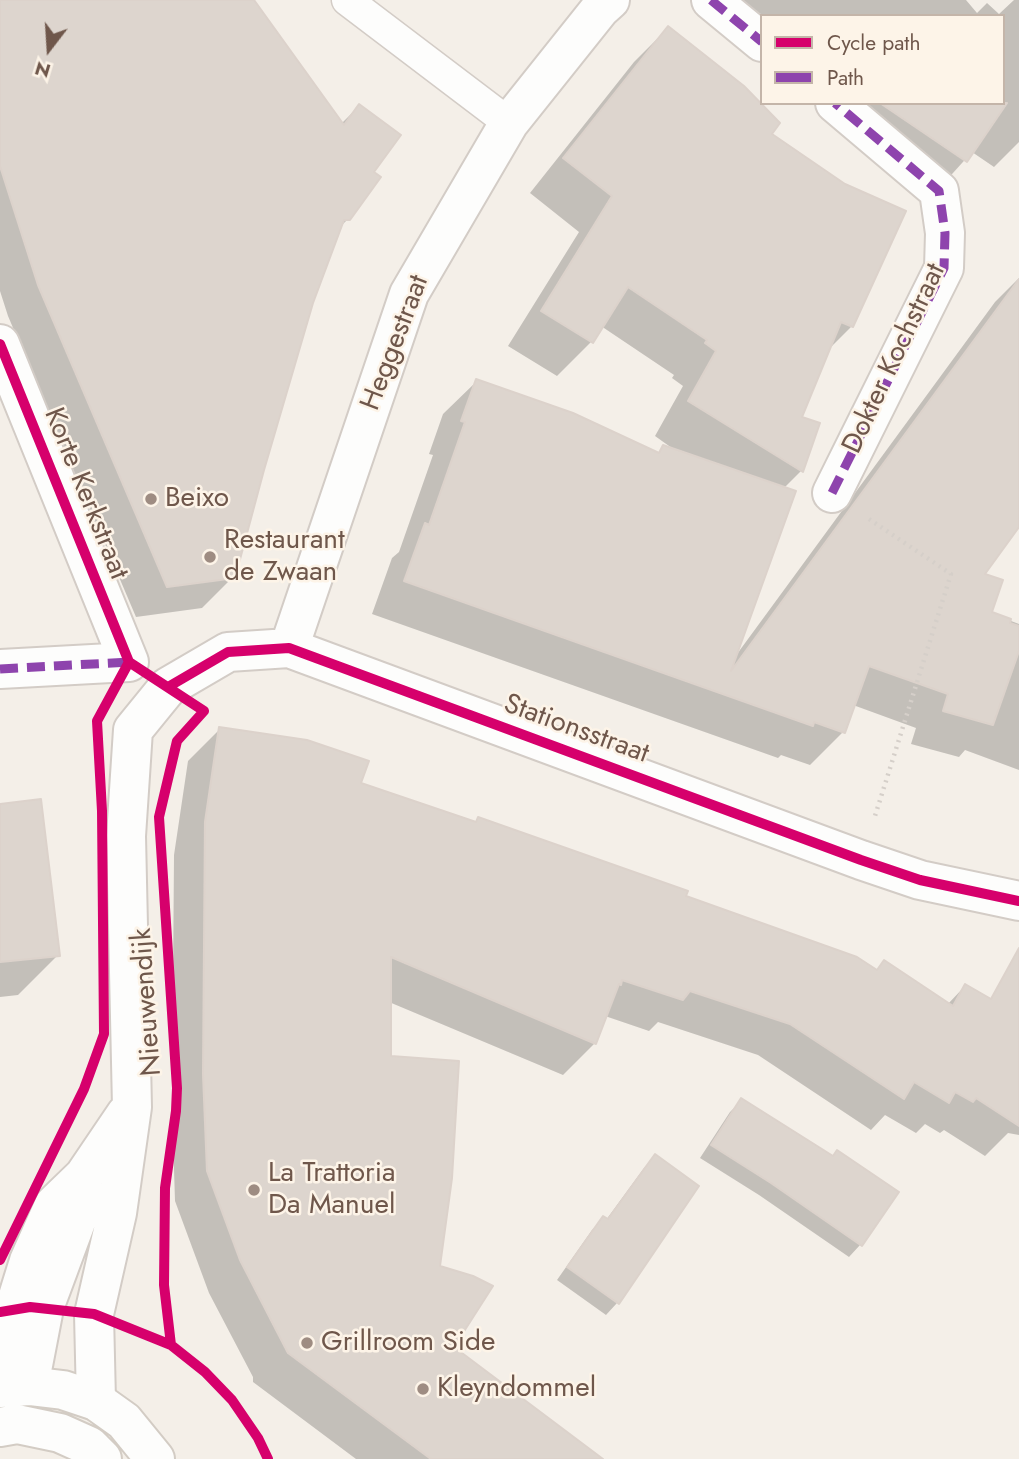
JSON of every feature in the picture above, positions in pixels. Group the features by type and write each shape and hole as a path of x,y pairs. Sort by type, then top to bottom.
{"street":[{"name":"Heggestraat","path":"289,648 409,294 509,123 610,0"},
{"path":"711,0 760,40"},
{"name":"Dokter Kochstraat","path":"832,493 944,268 945,233 939,191 837,105"},
{"name":"Korte Kerkstraat","path":"0,344 129,662 0,669"},
{"name":"Stationsstraat","path":"168,687 228,652 289,648 861,860 920,880 1019,901"},
{"name":"Nieuwendijk","path":"96,1401 94,1314 117,1213 132,1107 126,836 134,730 168,687"},
{"name":"Nieuwendijk","path":"0,1355 29,1261 54,1205 84,1176 132,1107"},
{"name":"Nieuwendijk","path":"8,1426 15,1387 80,1211 84,1176"},
{"path":"15,1387 63,1390 96,1401 124,1421 155,1459"},
{"path":"8,1426 60,1433 89,1446 102,1459"}],"lane":[{"path":"347,0 509,123"}],"path":[{"path":"832,493 951,574 861,860"}],"building":[{"path":"0,0 254,0 344,125 359,104 401,135 374,172 381,177 350,220 344,220 313,303 235,578 167,587 38,285 0,166"},
{"path":"668,26 744,86 780,123 772,134 845,184 906,211 853,327 841,322 802,417 820,423 803,472 688,401 716,351 705,343 707,340 628,287 593,343 541,311 612,196 563,158"},
{"path":"1007,103 967,162 883,105"},
{"path":"1019,279 1019,527 985,574 1003,580 992,612 1011,619 1010,623 1019,626 1019,651 993,725 943,711 948,694 869,666 845,733 814,722 813,726 404,581 425,523 429,525 465,422 461,421 476,379 573,413 659,453 663,445 796,491 731,671"},
{"path":"219,727 307,740 369,761 361,783 476,822 478,817 688,891 686,896 857,957 877,970 884,960 953,1006 965,984 991,999 1019,948 1019,1126 976,1098 973,1102 955,1092 949,1103 914,1082 904,1099 790,1024 690,991 683,1000 622,980 596,1044 391,957 391,1056 459,1061 452,1178 440,1266 473,1276 493,1286 454,1347 603,1459 431,1459 288,1353 240,1260 207,1171 203,1074 205,822"},
{"path":"41,799 60,956 0,962 0,804"},
{"path":"741,1098 833,1156 837,1150 899,1192 862,1246 711,1145"},
{"path":"655,1154 699,1186 619,1304 567,1267 603,1216 608,1219"}],"marked path":[{"path":"711,0 760,40"},
{"path":"832,493 944,268 945,233 939,191 837,105"},
{"path":"0,669 129,662 128,659"}],"cycle path":[{"path":"0,344 129,662"},
{"path":"168,687 228,652 289,648 861,860 920,880 1019,901"},
{"path":"129,662 204,711 177,741 159,817 177,1088 165,1188 164,1285 171,1345"},
{"path":"0,1260 84,1089 104,1034 102,811 97,721 129,662"},
{"path":"0,1312 30,1307 94,1314 171,1345 205,1372 232,1400 258,1438 268,1459"}],"place":[{"name":"Beixo","path":"151,499"},
{"name":"Restaurant de Zwaan","path":"210,557"},
{"name":"La Trattoria Da Manuel","path":"254,1190"},
{"name":"Grillroom Side","path":"307,1343"},
{"name":"Kleyndommel","path":"423,1389"}]}
